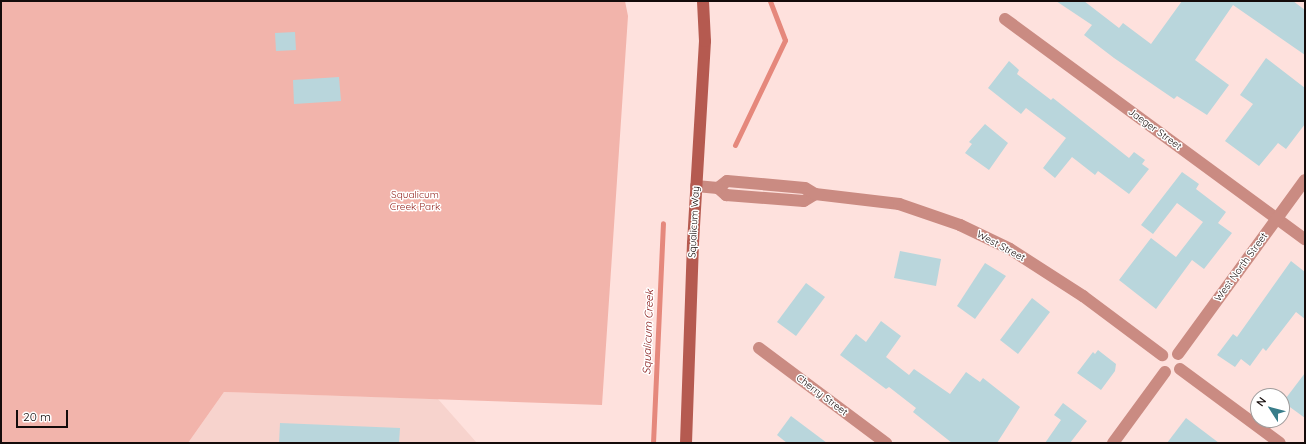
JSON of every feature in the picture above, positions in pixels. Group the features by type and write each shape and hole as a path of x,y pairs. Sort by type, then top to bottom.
{"street":[{"name":"Squalicum Way","path":"686,443 696,186 705,41 703,1"},
{"name":"Jaeger Street","path":"1005,19 1305,239"},
{"name":"West North Street","path":"1178,354 1305,180"},
{"name":"West Street","path":"696,186 718,188 726,195 804,201 815,194 899,204 960,225 1023,257 1083,296 1162,355"},
{"name":"Cherry Street","path":"759,348 886,443"},
{"path":"1168,351 1178,354 1182,361 1180,369 1171,374 1165,372 1160,365 1162,355 1168,351"},
{"path":"1180,369 1280,443"},
{"path":"1113,443 1165,372"}],"shaded area":[{"path":"224,392 438,399 477,443 188,443"}],"green space":[{"name":"Squalicum Creek Park","path":"1,1 625,1 628,16 602,405 224,392 188,443 1,443"}],"building":[{"path":"1056,1 1084,1 1119,28 1123,23 1151,44 1182,1 1293,1 1305,10 1305,55 1233,5 1195,60 1229,85 1207,115 1177,96 1174,99 1114,58 1084,35 1092,25"},
{"path":"295,32 296,50 276,51 275,33"},
{"path":"1266,58 1305,88 1305,124 1286,149 1278,143 1259,166 1225,141 1253,104 1240,95"},
{"path":"1009,61 1019,70 1017,74 1051,100 1053,98 1129,158 1134,152 1145,160 1142,164 1149,169 1129,194 1098,171 1095,175 1072,157 1055,178 1043,168 1066,138 1026,108 1021,114 988,88"},
{"path":"339,77 341,101 294,104 293,80"},
{"path":"985,124 1008,143 989,170 965,153 972,144 969,142"},
{"path":"1182,172 1199,184 1196,189 1226,212 1218,223 1232,233 1204,269 1192,260 1156,309 1119,280 1151,238 1176,257 1203,222 1177,203 1153,234 1141,225"},
{"path":"900,251 941,259 936,286 894,278"},
{"path":"1291,261 1305,272 1305,319 1296,312 1266,351 1263,348 1250,366 1241,359 1235,367 1217,355 1233,334 1237,337"},
{"path":"985,263 1006,276 975,319 957,306"},
{"path":"806,283 825,297 796,336 777,322"},
{"path":"1032,298 1050,312 1018,354 1000,340"},
{"path":"881,321 901,336 886,357 909,375 914,369 950,394 966,372 980,382 983,378 1020,407 997,443 952,443 913,412 916,408 889,387 886,389 840,355 856,334 866,342"},
{"path":"1098,350 1116,364 1115,371 1101,390 1077,373 1093,352 1095,354"},
{"path":"1305,373 1305,418 1290,407 1290,393"},
{"path":"1063,403 1087,421 1070,443 1045,443 1061,420 1054,415"},
{"path":"791,416 827,443 787,443 777,435"},
{"path":"1186,418 1219,443 1167,443"},
{"path":"280,423 400,428 399,443 279,443"}],"waterway":[{"name":"Squalicum Creek","path":"735,145 785,40 770,1"},
{"name":"Squalicum Creek","path":"653,443 663,223"}]}
